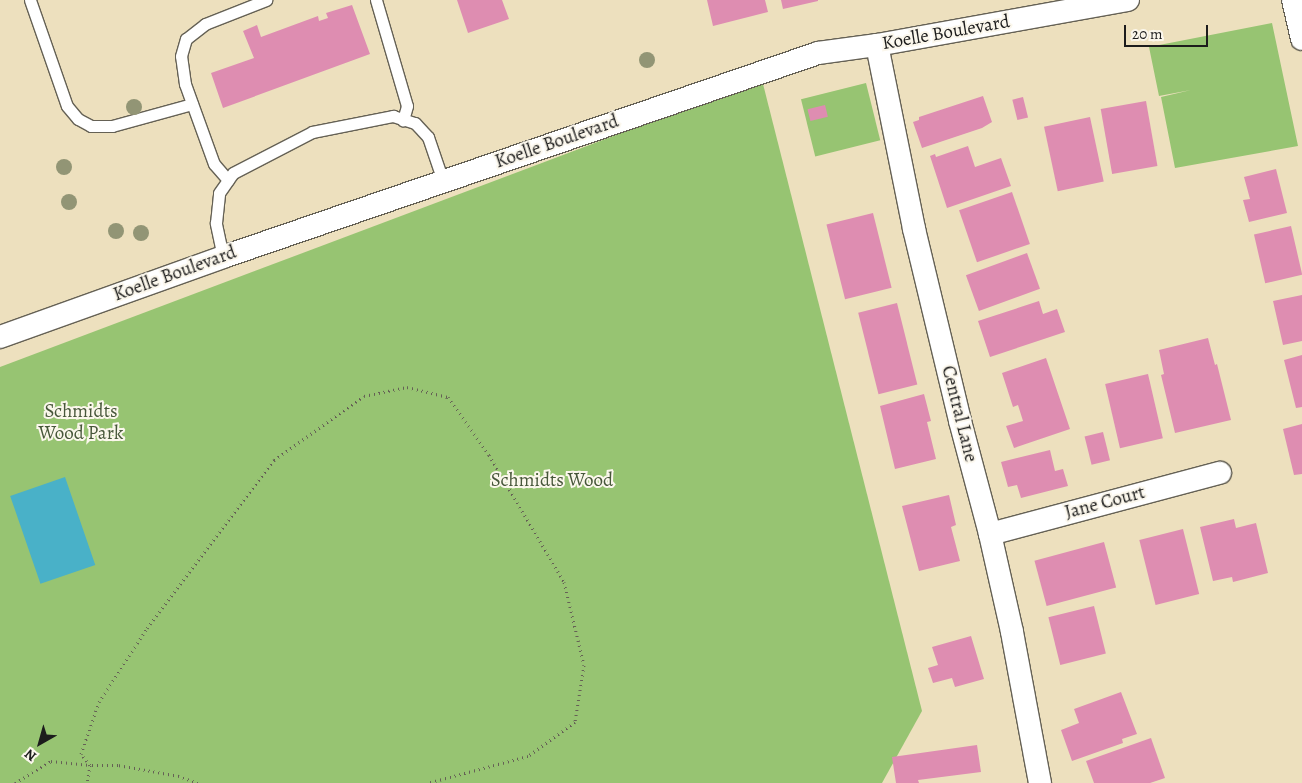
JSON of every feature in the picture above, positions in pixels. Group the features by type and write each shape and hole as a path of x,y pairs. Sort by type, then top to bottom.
{"street":[{"name":"Koelle Boulevard","path":"0,337 223,257 818,53 877,45 1128,0"},
{"path":"1293,0 1302,39"},
{"name":"Central Lane","path":"877,45 914,229 960,421 990,534 1012,632 1040,783"},
{"name":"Jane Court","path":"990,534 1220,473"}],"lane":[{"path":"30,0 67,106 78,120 91,126 112,126 192,104"},
{"path":"228,180 214,164 185,84 181,56 186,39 205,24 266,0"},
{"path":"376,0 407,106 404,120"},
{"path":"223,257 216,222 218,193 233,174 270,152 312,132 393,116 415,124 428,137 443,181"}],"path":[{"path":"87,783 90,765 81,754 99,702 147,628 274,460 364,396 408,387 448,397 489,455 564,582 584,665 575,722 528,756 426,783"},
{"path":"15,783 51,761 118,766 179,776 198,783"}],"green space":[{"path":"1272,23 1298,146 1175,168 1161,97 1191,90 1159,96 1149,47"},
{"name":"Schmidts Wood","path":"762,80 922,711 882,783 0,783 0,367"},
{"path":"866,83 880,140 815,156 801,99"}],"water":[{"path":"65,477 95,565 40,584 10,496"}],"building":[{"path":"457,0 502,0 509,19 468,33"},
{"path":"707,0 765,0 768,12 713,26"},
{"path":"781,0 818,0 818,1 783,9"},
{"path":"352,5 370,54 223,108 211,73 254,58 243,31 257,25 261,37 318,16 319,21 328,18 326,13"},
{"path":"983,96 992,122 982,128 922,148 913,122 919,120 919,117"},
{"path":"1023,97 1028,117 1017,120 1012,100"},
{"path":"1146,101 1157,166 1112,174 1101,109"},
{"path":"825,105 828,117 810,121 808,109"},
{"path":"1090,117 1104,182 1058,191 1044,127"},
{"path":"968,146 975,167 1001,158 1011,186 947,208 930,156 935,154 936,157"},
{"path":"1276,169 1287,213 1249,222 1243,200 1250,199 1244,177"},
{"path":"1012,192 1030,244 977,262 959,210"},
{"path":"873,213 892,288 845,299 826,225"},
{"path":"1291,226 1302,275 1265,283 1254,235"},
{"path":"1027,253 1040,289 979,311 966,275"},
{"path":"1302,295 1302,341 1283,345 1273,301"},
{"path":"1039,301 1043,314 1057,309 1065,332 990,357 978,321"},
{"path":"897,303 917,385 879,394 858,313"},
{"path":"1208,338 1215,365 1217,364 1231,420 1175,433 1161,375 1164,374 1159,350"},
{"path":"1302,355 1302,407 1296,408 1284,360"},
{"path":"1046,358 1070,429 1014,448 1006,426 1023,421 1018,405 1013,407 1002,373"},
{"path":"1148,374 1163,438 1120,448 1105,384"},
{"path":"924,394 931,421 927,422 936,459 895,469 880,406"},
{"path":"1302,424 1302,474 1294,475 1283,429"},
{"path":"1103,432 1110,460 1092,465 1085,437"},
{"path":"1050,450 1055,471 1063,469 1068,486 1021,498 1017,485 1008,487 1001,462"},
{"path":"949,495 956,525 951,527 960,561 919,571 902,506"},
{"path":"1234,519 1236,528 1256,523 1268,573 1233,582 1232,577 1213,581 1200,527"},
{"path":"1183,529 1199,594 1156,605 1139,540"},
{"path":"1104,542 1116,587 1047,606 1034,561"},
{"path":"1094,606 1106,654 1060,665 1048,617"},
{"path":"971,636 984,679 955,687 952,678 933,683 928,668 938,665 932,647"},
{"path":"1121,692 1137,734 1122,739 1123,743 1072,761 1061,730 1079,723 1074,709"},
{"path":"1151,738 1165,778 1150,783 1094,783 1086,761"},
{"path":"977,745 981,772 918,780 919,783 896,783 892,757"}],"park label":[{"name":"Schmidts Wood Park","path":"81,423"}]}
